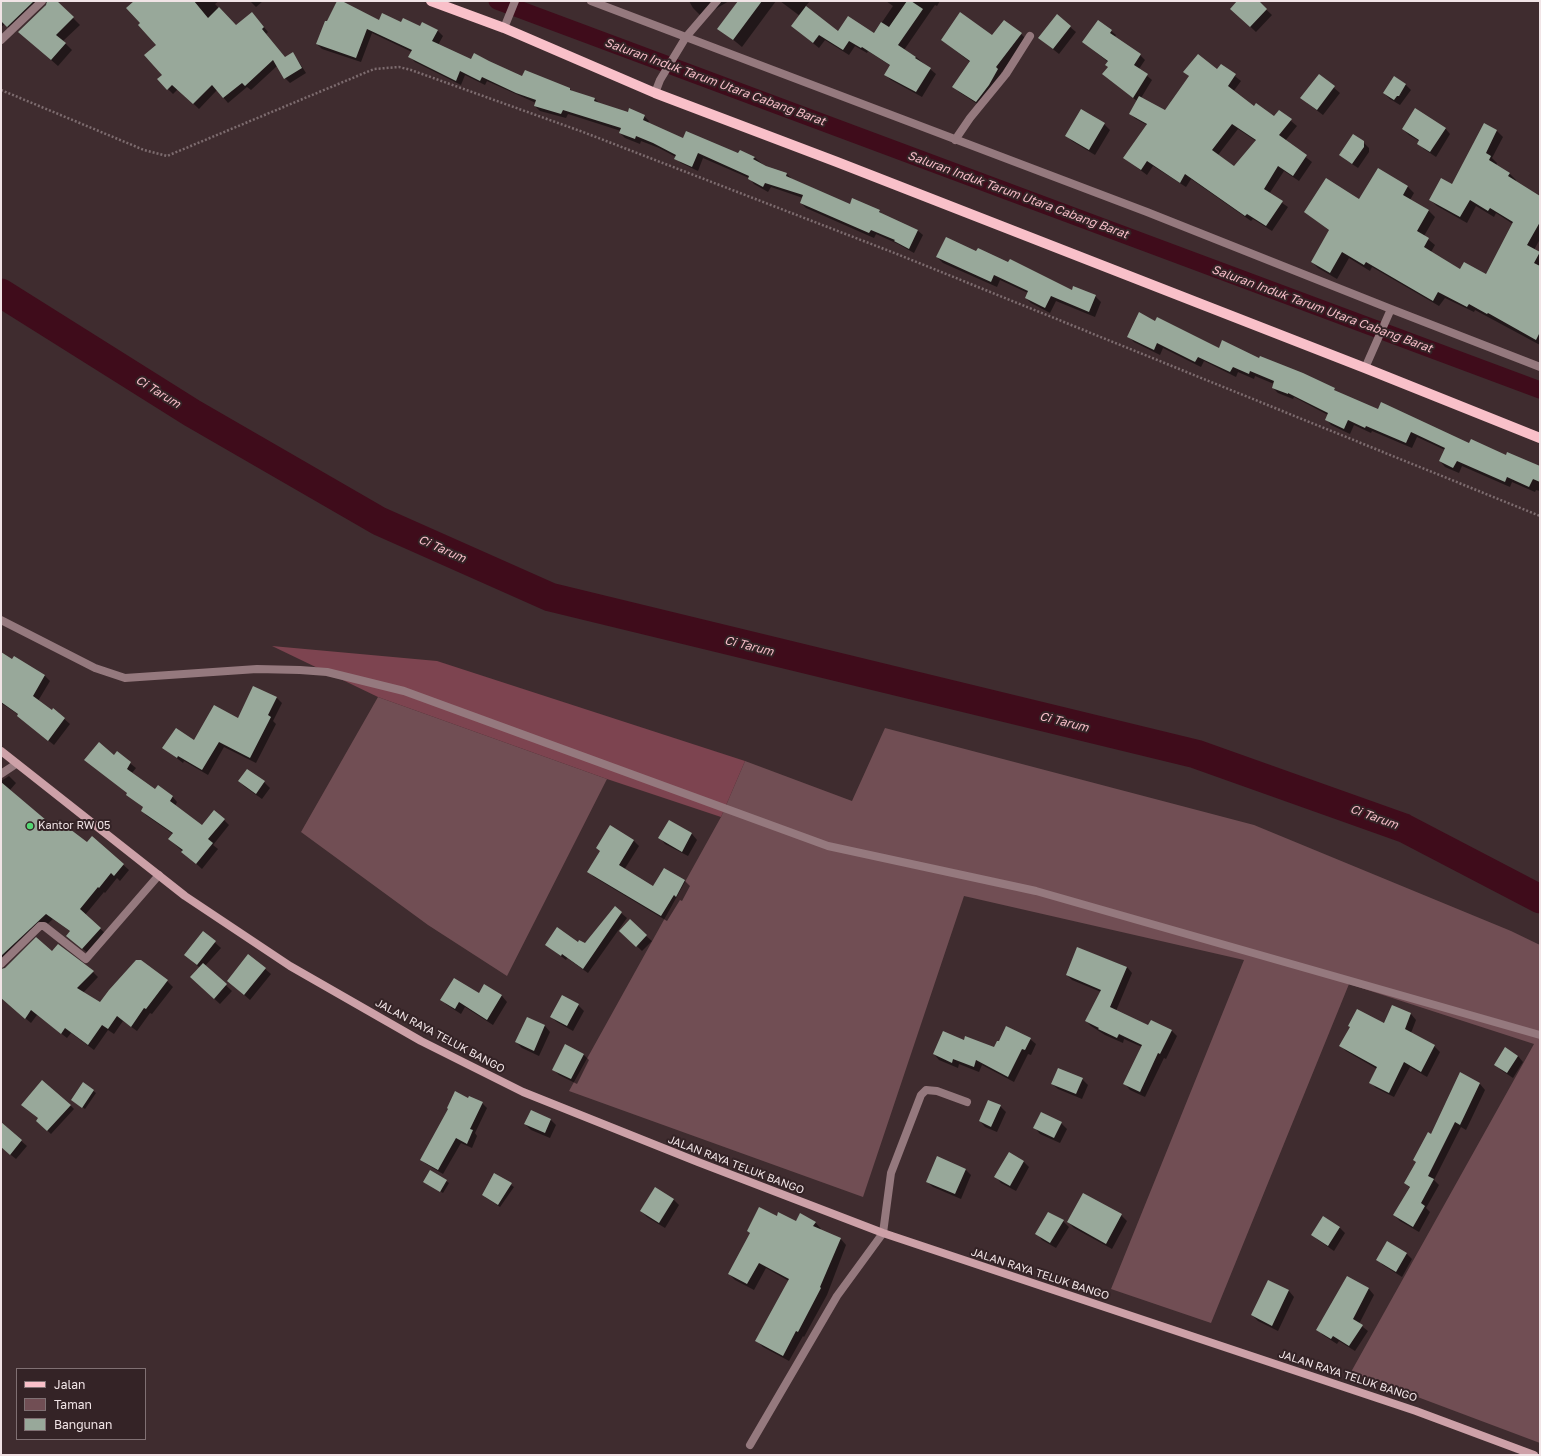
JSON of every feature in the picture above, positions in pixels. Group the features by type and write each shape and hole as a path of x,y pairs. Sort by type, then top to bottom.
{"main road":[{"path":"431,1 504,28 655,93 837,162 1365,368 1540,438"},
{"name":"JALAN RAYA TELUK BANGO","path":"1,751 185,896 290,966 422,1041 523,1092 698,1162 883,1233 1416,1411 1534,1455"}],"street":[{"path":"1,40 42,1"},
{"path":"504,28 515,1"},
{"path":"591,1 1147,212 1390,313 1540,367"},
{"path":"655,93 660,80 686,37 717,1"},
{"path":"955,140 970,118 1006,74 1030,36"},
{"path":"1365,368 1390,313"},
{"path":"1,620 95,668 126,678 257,669 300,670 327,672 404,691 828,846 1036,890 1540,1035"},
{"path":"1,774 16,764"},
{"path":"1,964 40,926 44,926 86,960 159,875"},
{"path":"750,1445 837,1296 883,1233 891,1173 921,1094 926,1090 937,1091 967,1102"}],"path":[{"path":"1,90 144,150 167,156 374,69 399,67 411,70 583,132 890,251 1540,516"}],"green space":[{"path":"378,697 607,779 507,976 428,925 301,832"},
{"path":"885,728 1254,825 1511,931 1540,945 1540,1443 1351,1372 1534,1044 1349,984 1211,1323 1111,1289 1244,960 964,896 863,1197 569,1091 721,817 745,761 852,801"}],"shaded area":[{"path":"272,646 437,661 745,761 721,817 607,779 378,697"}],"building":[{"path":"1,1 34,1 7,27 1,21"},
{"path":"47,1 57,1 74,17 56,35 66,43 51,60 18,32 46,5"},
{"path":"134,1 194,1 208,18 219,7 236,25 252,12 264,27 262,29 285,57 293,52 302,68 284,79 273,60 245,86 242,83 223,98 212,85 193,104 172,85 167,90 157,79 162,75 144,55 156,45 138,25 140,23 126,8"},
{"path":"337,1 342,1 379,20 382,13 401,22 403,18 420,26 422,22 438,30 432,41 471,59 474,53 522,76 525,70 570,88 570,90 595,98 594,101 628,112 629,108 645,115 643,120 683,138 686,131 738,153 740,150 755,157 753,159 766,166 787,173 786,176 850,204 852,198 880,210 879,212 918,230 909,249 894,241 895,240 871,230 869,233 800,203 803,195 765,183 763,187 748,179 749,176 698,153 692,167 674,159 676,155 653,143 636,136 635,139 619,133 621,128 563,110 561,114 534,106 536,100 516,93 482,77 480,81 460,71 456,81 408,57 412,50 367,29 356,58 316,44 325,21 327,21"},
{"path":"738,1 762,1 733,40 717,29"},
{"path":"907,1 911,1 923,9 898,45 931,68 916,92 884,75 890,65 862,47 861,48 849,41 843,50 819,35 813,43 791,26 806,6 838,31 848,16 874,33 881,22 889,27"},
{"path":"1237,1 1259,1 1267,9 1250,27 1230,9"},
{"path":"960,12 992,35 1004,20 1022,33 996,67 998,69 989,85 976,102 952,87 970,61 941,40"},
{"path":"1057,14 1071,26 1053,49 1038,38"},
{"path":"1098,20 1112,30 1110,33 1141,54 1134,65 1148,74 1133,98 1102,74 1108,67 1105,65 1108,61 1082,42"},
{"path":"1198,54 1217,69 1221,64 1236,74 1228,86 1254,106 1256,103 1274,116 1279,110 1292,119 1279,135 1307,155 1293,176 1278,166 1264,189 1283,201 1266,226 1247,214 1245,216 1185,174 1180,183 1147,161 1141,170 1123,158 1147,124 1129,114 1139,96 1165,110 1189,76 1183,72","holes":["1232,124 1256,140 1234,166 1212,150"]},
{"path":"1319,74 1335,86 1317,110 1300,98"},
{"path":"1394,76 1406,84 1399,96 1397,96 1394,100 1383,93"},
{"path":"1415,108 1446,128 1430,152 1417,144 1419,140 1402,129"},
{"path":"1081,109 1105,123 1089,150 1065,136"},
{"path":"1484,123 1497,130 1486,153 1491,156 1489,160 1510,173 1508,176 1540,196 1540,222 1527,245 1540,252 1534,263 1540,266 1540,332 1536,340 1488,313 1487,314 1469,304 1467,307 1438,292 1433,301 1366,262 1364,265 1342,252 1330,273 1311,262 1329,230 1304,212 1326,178 1359,199 1378,168 1408,186 1403,195 1429,210 1417,231 1429,238 1424,247 1460,269 1464,262 1486,274 1513,222 1490,208 1488,211 1470,200 1460,217 1429,200 1441,178 1452,184"},
{"path":"1353,134 1364,141 1364,147 1352,164 1339,155"},
{"path":"946,237 976,251 978,248 1008,262 1010,259 1072,290 1073,286 1096,295 1089,312 1051,296 1045,308 1025,298 1028,291 994,275 991,282 936,257"},
{"path":"1139,312 1155,321 1157,317 1219,348 1222,340 1259,358 1260,356 1303,373 1335,388 1334,390 1378,409 1381,402 1469,443 1471,439 1506,455 1507,452 1540,466 1540,482 1533,479 1529,487 1507,477 1505,482 1457,461 1453,468 1439,461 1445,448 1411,432 1406,443 1348,420 1344,429 1325,420 1328,413 1288,393 1272,388 1274,381 1250,371 1249,374 1233,367 1230,372 1198,357 1195,362 1157,343 1154,350 1127,337"},
{"path":"1,652 12,659 14,656 45,675 33,696 52,710 53,708 65,718 48,741 17,716 18,714 1,702"},
{"path":"253,686 277,697 268,715 271,717 250,758 219,742 202,770 178,756 177,758 162,748 176,728 194,740 214,705 238,718"},
{"path":"99,742 114,755 117,751 131,762 127,769 155,789 158,785 173,796 170,801 202,825 214,810 225,819 208,839 213,843 196,864 181,852 183,850 168,839 173,833 141,811 143,807 126,795 127,793 84,760"},
{"path":"247,769 265,781 256,794 238,781"},
{"path":"1,782 53,826 58,820 87,842 92,836 124,864 114,876 111,873 80,909 101,928 82,949 66,936 70,931 46,914 1,956"},
{"path":"669,820 692,833 682,852 658,838"},
{"path":"610,825 634,840 619,865 653,886 664,868 685,880 676,897 674,895 661,916 587,872 600,851 596,848"},
{"path":"615,906 622,912 583,969 562,954 561,956 545,945 557,927 578,942 579,940 585,943"},
{"path":"630,919 647,935 636,947 619,931"},
{"path":"203,931 216,941 197,965 184,955"},
{"path":"36,937 52,951 58,944 94,971 77,988 100,1002 136,960 141,960 168,980 146,1009 144,1008 131,1027 117,1016 108,1029 102,1025 88,1045 65,1028 61,1034 31,1010 25,1019 1,998 1,969 5,968"},
{"path":"1077,947 1127,967 1110,1007 1148,1025 1151,1020 1172,1030 1160,1054 1158,1053 1140,1092 1123,1084 1142,1045 1119,1034 1117,1038 1085,1021 1101,990 1066,975"},
{"path":"248,954 266,968 244,995 227,981"},
{"path":"203,963 227,984 214,999 190,977"},
{"path":"454,978 479,993 484,984 502,995 487,1020 459,1002 455,1009 440,1000"},
{"path":"562,995 579,1004 567,1026 550,1017"},
{"path":"1392,1005 1411,1013 1405,1029 1435,1045 1421,1072 1404,1062 1389,1093 1369,1083 1377,1067 1339,1046 1350,1027 1348,1026 1357,1009 1384,1023"},
{"path":"527,1017 545,1025 534,1051 515,1042"},
{"path":"1006,1026 1031,1038 1025,1050 1022,1049 1008,1077 976,1060 974,1067 953,1059 952,1063 933,1054 943,1031 964,1040 965,1036 994,1047 997,1041 999,1041"},
{"path":"565,1044 584,1054 571,1079 552,1070"},
{"path":"1505,1047 1518,1056 1507,1073 1494,1065"},
{"path":"1058,1068 1083,1078 1076,1094 1051,1084"},
{"path":"1460,1072 1480,1083 1460,1125 1455,1122 1428,1176 1434,1179 1421,1203 1425,1206 1413,1227 1393,1215 1410,1187 1404,1183 1416,1162 1413,1160 1428,1132 1431,1134"},
{"path":"42,1080 71,1105 47,1131 36,1121 38,1118 21,1105"},
{"path":"83,1082 94,1090 82,1108 71,1100"},
{"path":"455,1091 468,1098 469,1096 483,1102 470,1129 473,1130 467,1144 456,1138 438,1170 420,1160 448,1109 447,1108"},
{"path":"988,1100 1001,1105 991,1127 979,1121"},
{"path":"531,1110 551,1119 545,1133 524,1124"},
{"path":"1041,1112 1062,1122 1054,1138 1033,1128"},
{"path":"1,1122 22,1140 10,1155 1,1147"},
{"path":"1009,1152 1024,1161 1010,1186 994,1177"},
{"path":"937,1156 966,1169 955,1194 926,1182"},
{"path":"430,1170 447,1180 440,1192 423,1182"},
{"path":"494,1173 512,1183 498,1205 482,1195"},
{"path":"655,1187 674,1199 659,1223 640,1211"},
{"path":"1083,1193 1122,1214 1106,1244 1067,1222"},
{"path":"759,1207 777,1216 778,1212 796,1221 800,1213 816,1222 813,1226 841,1238 820,1287 821,1288 798,1332 796,1331 783,1356 755,1341 789,1279 759,1263 747,1284 728,1274 750,1233 747,1231"},
{"path":"1048,1212 1064,1220 1050,1243 1035,1234"},
{"path":"1323,1216 1340,1227 1328,1246 1311,1235"},
{"path":"1387,1241 1407,1253 1396,1272 1376,1260"},
{"path":"1347,1276 1369,1288 1353,1319 1363,1325 1349,1346 1333,1336 1331,1339 1316,1330"},
{"path":"1268,1280 1289,1290 1272,1326 1251,1315"}],"waterway":[{"name":"Saluran Induk Tarum Utara Cabang Barat","path":"497,1 1540,390"},
{"name":"Ci Tarum","path":"1,293 192,413 379,521 550,597 1196,754 1404,828 1540,899"}],"place":[{"name":"Kantor RW 05","path":"30,826"}]}
